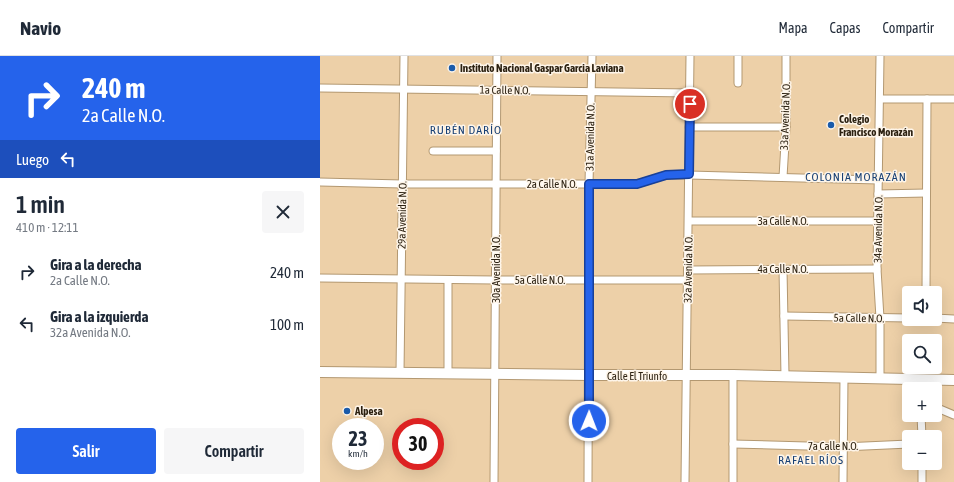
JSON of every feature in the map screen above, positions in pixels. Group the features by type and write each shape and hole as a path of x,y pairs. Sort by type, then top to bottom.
{"main road":[{"name":"Calle El Triunfo","path":"320,372 844,377 880,378 908,382"},
{"name":"Calle El Triunfo","path":"938,382 954,380"}],"street":[{"name":"29a Avenida N.O.","path":"400,373 404,56"},
{"name":"30a Avenida N.O.","path":"494,482 497,56"},
{"name":"31a Avenida N.O.","path":"588,482 589,184 592,56"},
{"name":"32a Avenida N.O.","path":"685,482 690,56"},
{"path":"738,56 738,83"},
{"name":"33a Avenida N.O.","path":"783,177 786,127 786,56"},
{"name":"34a Avenida N.O.","path":"880,56 877,269 880,318 880,378"},
{"name":"1a Calle N.O.","path":"320,88 690,93"},
{"path":"880,99 954,99"},
{"path":"926,286 927,99"},
{"path":"689,127 786,127"},
{"path":"433,151 496,151"},
{"name":"2a Calle N.O.","path":"320,182 402,184 637,184 666,175 689,174 878,180"},
{"path":"878,194 926,193"},
{"name":"3a Calle N.O.","path":"688,221 878,221"},
{"path":"783,269 785,376"},
{"name":"4a Calle N.O.","path":"688,270 877,269"},
{"name":"5a Calle N.O.","path":"320,278 448,280 688,280"},
{"path":"448,280 448,374"},
{"name":"5a Calle N.O.","path":"784,316 902,318"},
{"path":"942,318 954,319"},
{"path":"732,482 734,376"},
{"path":"843,482 844,377"},
{"path":"942,410 954,415"},
{"name":"7a Calle N.O.","path":"733,444 843,447 902,444"},
{"path":"922,470 922,482"}],"place":[{"name":"Instituto Nacional Gaspar Garcia Laviana","path":"452,68"},
{"name":"Colegio Francisco Morazán","path":"831,125"},
{"name":"Alpesa","path":"347,411"}],"district":[{"name":"RUBÉN DARÍO","path":"466,130"},
{"name":"COLONIA MORAZÁN","path":"856,177"},
{"name":"RAFAEL RÍOS","path":"811,460"}],"route":[{"path":"589,421 589,184 637,184 666,175 689,174 690,104"}]}
